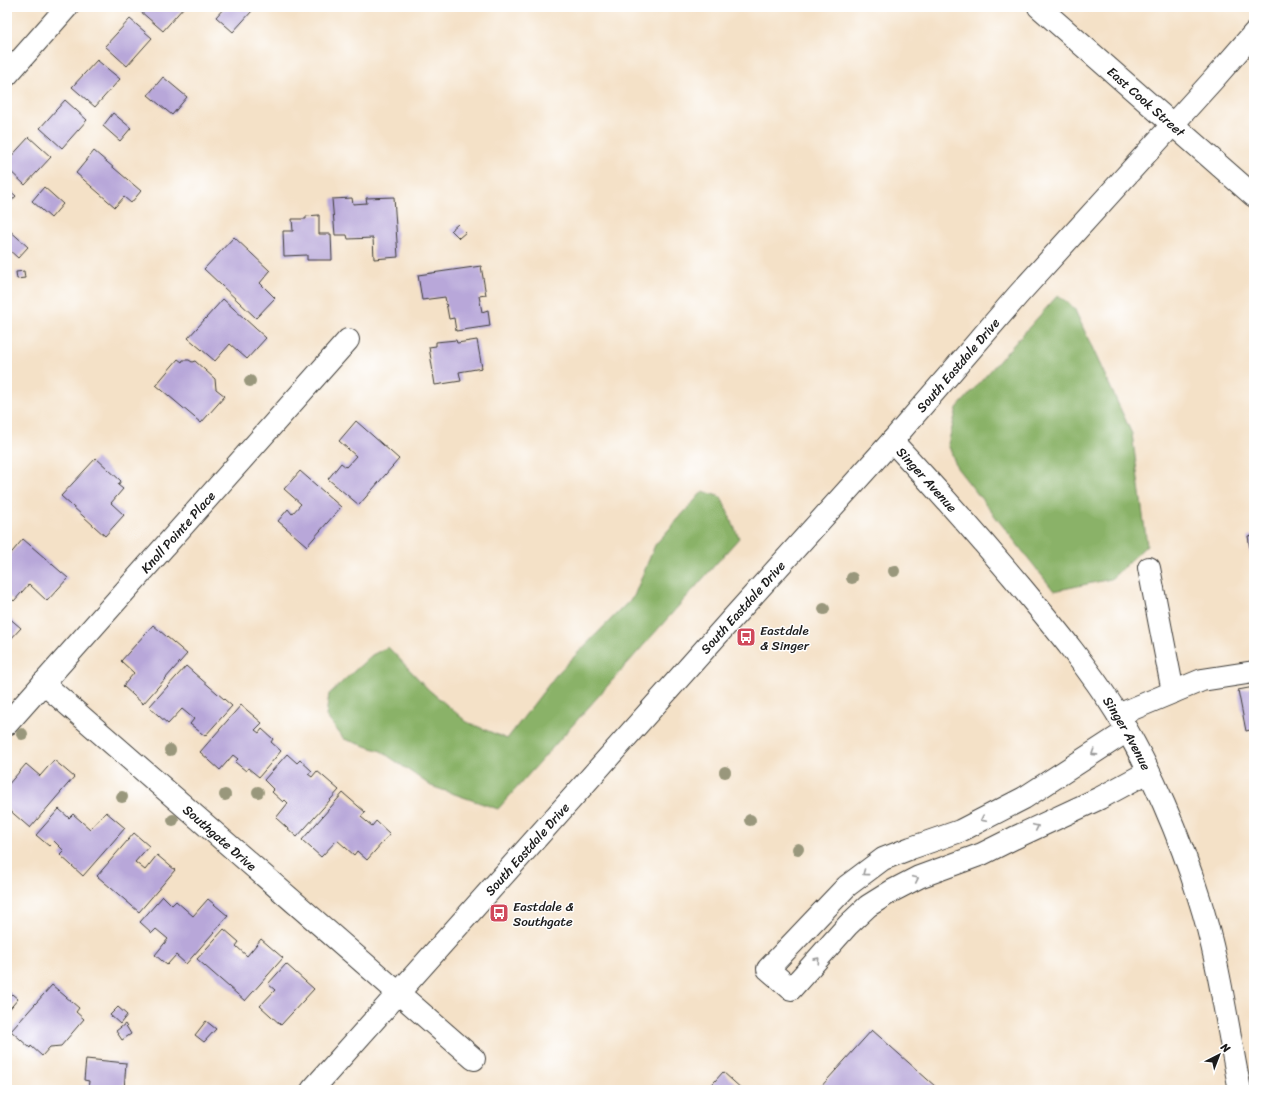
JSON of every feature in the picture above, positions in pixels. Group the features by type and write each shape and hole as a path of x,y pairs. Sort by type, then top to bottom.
{"street":[{"path":"7,75 67,7"},
{"name":"East Cook Street","path":"1039,7 1254,196"},
{"name":"South Eastdale Drive","path":"312,1090 892,441 1018,295 1254,33"},
{"name":"Knoll Pointe Place","path":"7,724 348,340"},
{"name":"Singer Avenue","path":"892,441 996,556 1068,643 1122,723 1148,772 1180,844 1199,898 1216,962 1240,1090"},
{"path":"1149,568 1173,692"},
{"path":"1148,772 1100,798 982,854 919,877 892,891 868,906 848,925 791,989 768,969 847,886 883,860 911,848 960,831 1024,798 1122,723 1173,692 1202,680 1254,672"},
{"name":"Southgate Drive","path":"43,683 474,1059"}],"green space":[{"path":"1058,295 1074,308 1132,434 1147,545 1111,579 1054,591 957,468 948,444 957,408"},
{"path":"703,491 721,497 739,538 498,809 431,786 381,751 344,739 326,716 329,694 372,655 388,647 429,690 467,722 507,739 556,675 634,596 655,545"}],"building":[{"path":"143,7 184,7 163,31 140,11"},
{"path":"225,7 247,7 252,11 233,32 216,17"},
{"path":"130,19 152,38 127,66 105,46"},
{"path":"97,60 120,79 95,107 72,87"},
{"path":"163,77 187,97 172,115 148,95"},
{"path":"65,100 87,120 62,148 40,128"},
{"path":"113,113 131,128 120,141 103,126"},
{"path":"29,137 51,157 25,185 7,168 7,161"},
{"path":"94,151 141,191 131,203 124,197 115,207 76,173"},
{"path":"44,187 63,204 51,218 32,201"},
{"path":"7,188 16,196 7,206"},
{"path":"394,197 398,257 374,259 373,238 348,239 347,235 335,235 332,199 352,198 353,204 367,203 366,198"},
{"path":"319,215 319,234 331,234 332,260 307,260 307,255 284,256 283,231 293,231 292,219 306,219 306,216"},
{"path":"458,224 466,232 459,238 451,230"},
{"path":"7,228 28,247 18,258 7,248"},
{"path":"234,237 270,271 260,283 275,298 256,318 204,269"},
{"path":"481,266 486,295 479,296 482,312 488,310 490,326 456,331 454,318 449,319 445,297 422,300 418,275"},
{"path":"24,271 25,278 17,279 16,272"},
{"path":"223,299 266,338 247,359 230,344 215,361 188,338"},
{"path":"456,340 457,343 477,340 482,368 459,372 461,381 435,385 429,347 436,346 436,342"},
{"path":"178,359 182,362 183,360 189,360 192,362 195,361 215,379 216,389 225,396 201,423 156,385"},
{"path":"356,421 399,459 359,505 328,479 341,463 346,467 356,456 339,441"},
{"path":"96,458 121,481 118,485 123,489 111,503 124,515 105,536 61,496"},
{"path":"300,471 341,507 307,546 278,521 288,509 292,514 301,504 284,489"},
{"path":"1254,535 1254,567 1253,567 1248,536"},
{"path":"23,539 68,578 47,601 29,584 14,601 7,595 7,558"},
{"path":"7,616 21,628 9,641 7,640"},
{"path":"153,625 187,654 143,704 123,686 134,673 121,661"},
{"path":"186,666 232,706 205,736 190,724 194,719 182,709 168,724 149,707"},
{"path":"1254,687 1254,729 1246,731 1238,690"},
{"path":"241,705 262,723 255,730 259,733 262,729 273,739 271,742 281,751 259,777 248,768 246,771 235,762 238,759 233,755 220,770 200,752"},
{"path":"287,754 297,763 300,760 312,771 308,774 312,777 317,771 339,790 297,837 276,818 288,803 285,800 283,802 272,792 274,790 264,780"},
{"path":"54,760 74,777 30,828 7,808 7,786 26,764 40,776"},
{"path":"343,793 365,812 361,817 372,826 376,821 390,834 367,860 357,851 354,855 337,840 321,857 302,840"},
{"path":"59,809 69,818 73,814 90,829 106,812 125,828 83,876 60,855 64,851 54,841 49,846 36,835"},
{"path":"134,833 149,846 135,862 145,870 157,855 175,870 139,912 97,876"},
{"path":"163,896 172,905 176,901 193,916 208,899 228,916 186,964 176,955 167,965 155,955 168,939 156,929 152,933 140,922"},
{"path":"224,929 239,942 236,946 247,956 261,939 283,958 245,1001 197,959"},
{"path":"286,964 314,989 281,1025 260,1006 275,990 268,984"},
{"path":"52,985 79,1008 76,1012 84,1019 61,1046 50,1047 42,1056 31,1046 30,1048 11,1031"},
{"path":"7,990 18,999 7,1012"},
{"path":"118,1007 127,1015 120,1024 110,1015"},
{"path":"206,1021 216,1029 204,1042 195,1035"},
{"path":"125,1024 131,1034 122,1040 116,1031"},
{"path":"872,1030 936,1087 940,1090 818,1090"},
{"path":"86,1059 126,1063 124,1090 88,1090 89,1081 84,1080"},
{"path":"723,1072 743,1090 707,1090"}],"place":[{"name":"Eastdale & Singer","path":"746,637"},
{"name":"Eastdale & Southgate","path":"499,913"}]}
